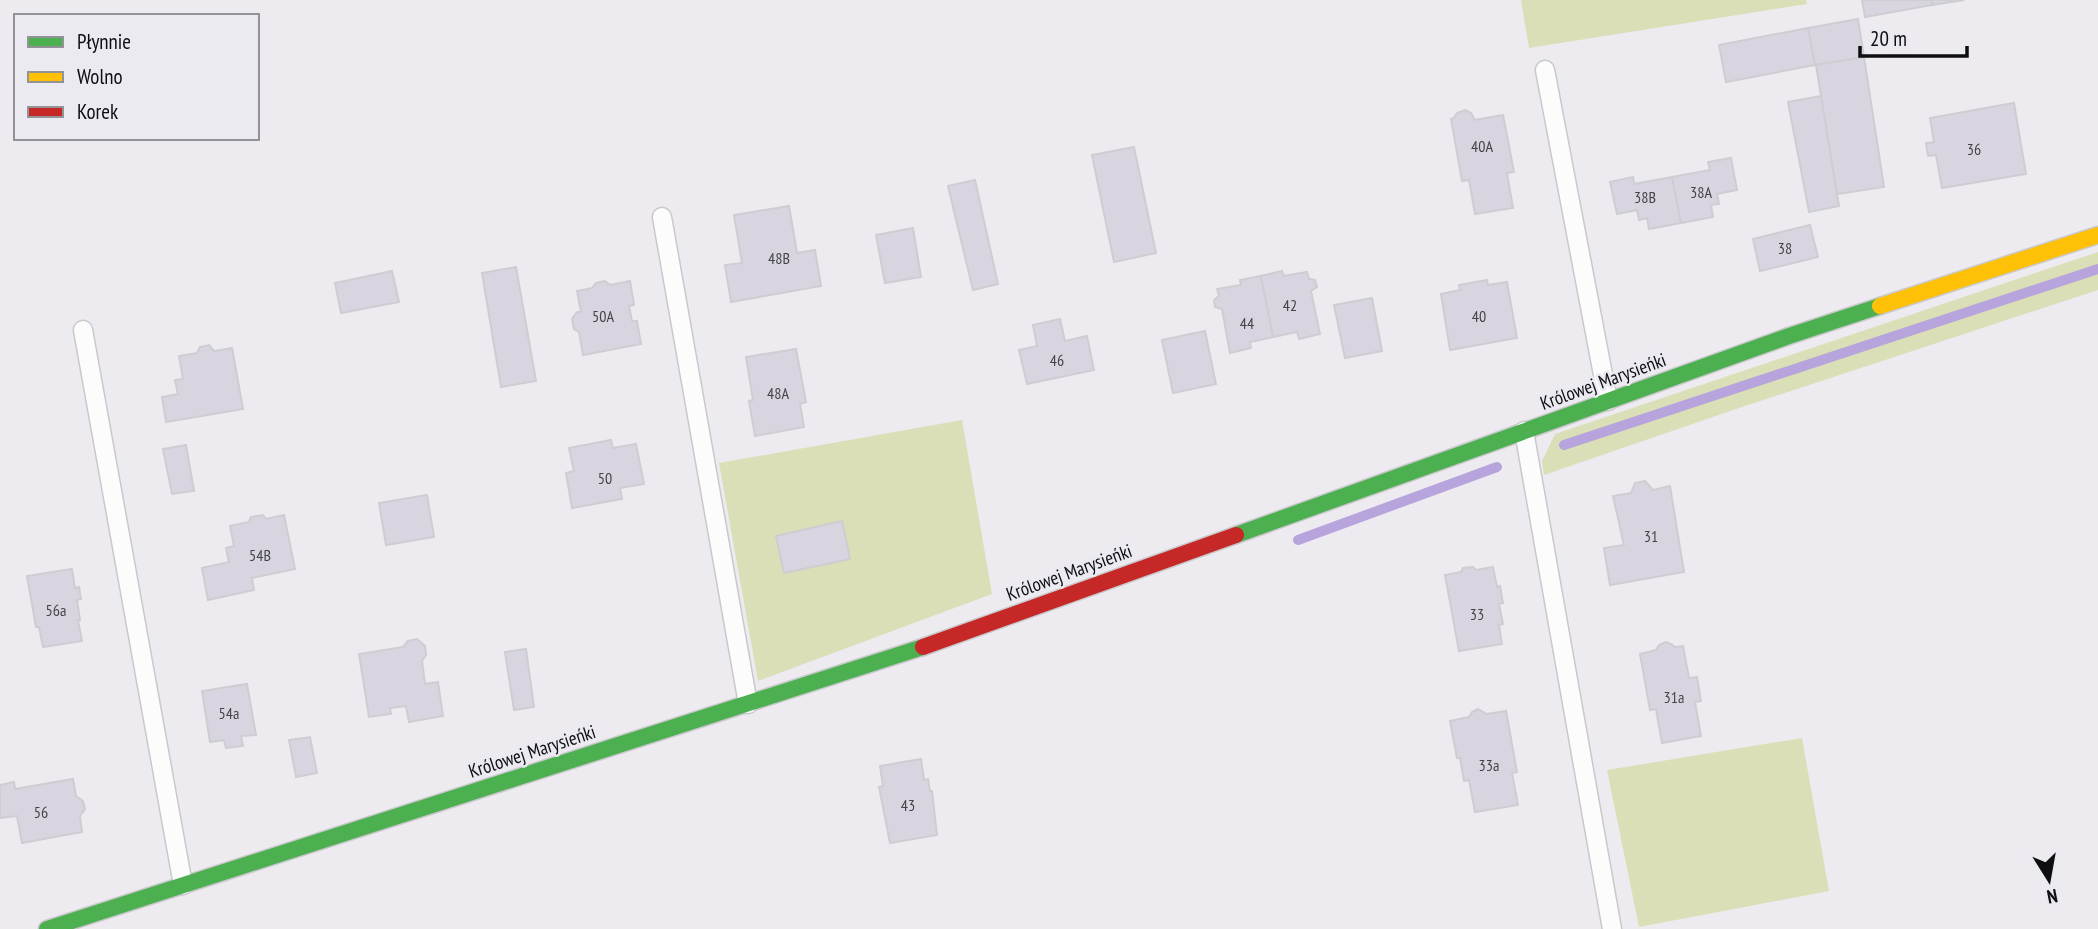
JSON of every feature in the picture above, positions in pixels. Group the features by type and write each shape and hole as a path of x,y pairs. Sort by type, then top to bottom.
{"street":[{"name":"Królowej Marysieńki","path":"47,929 917,649 1789,336 2098,235"}],"lane":[{"path":"1545,70 1608,401"},
{"path":"662,217 748,704"},
{"path":"83,330 183,885"},
{"path":"1524,431 1612,929"}],"green space":[{"path":"1521,0 1806,0 1807,4 1529,48"},
{"path":"2098,252 2098,290 1544,475 1542,461 1555,434"},
{"path":"962,420 992,594 758,681 719,463"},
{"path":"1802,738 1829,891 1639,927 1607,770"}],"building":[{"path":"1862,0 1932,0 1932,5 1865,17"},
{"path":"1932,0 1964,0 1932,5"},
{"path":"1858,19 1864,57 1815,65 1808,28"},
{"path":"1808,28 1815,65 1726,82 1719,45"},
{"path":"1864,57 1884,187 1837,194 1816,65"},
{"path":"1821,96 1839,206 1809,212 1788,102"},
{"path":"2014,103 2026,174 1942,188 1936,155 1928,156 1926,143 1934,142 1930,118"},
{"path":"1465,110 1471,113 1475,120 1503,115 1514,172 1507,173 1513,208 1475,214 1469,180 1462,181 1451,119"},
{"path":"1134,147 1156,253 1114,262 1092,155"},
{"path":"1731,158 1737,190 1717,194 1719,204 1711,205 1713,217 1681,223 1672,177 1710,170 1708,162"},
{"path":"1633,177 1634,184 1672,177 1681,223 1649,229 1647,218 1639,220 1637,210 1617,214 1610,182"},
{"path":"975,180 998,284 973,290 948,186"},
{"path":"789,206 797,253 815,250 821,286 731,302 725,265 742,263 734,215"},
{"path":"1810,225 1818,257 1760,271 1753,239"},
{"path":"913,228 921,277 885,283 876,235"},
{"path":"516,267 536,381 501,387 482,273"},
{"path":"392,271 399,302 341,313 335,283"},
{"path":"1282,271 1284,276 1307,272 1309,279 1315,280 1317,287 1311,291 1320,334 1299,339 1297,332 1273,337 1261,276"},
{"path":"1261,276 1273,337 1250,342 1251,348 1230,353 1222,309 1215,307 1214,300 1219,296 1217,289 1241,285 1240,280"},
{"path":"1487,280 1488,285 1507,282 1517,338 1450,350 1441,294 1460,290 1459,285"},
{"path":"605,281 610,285 630,281 634,305 629,306 632,321 637,321 641,344 583,355 579,332 574,329 572,319 577,312 581,312 577,291 592,288 596,283"},
{"path":"1372,298 1382,351 1345,358 1334,305"},
{"path":"1060,319 1065,341 1087,336 1094,370 1027,384 1019,350 1037,346 1033,325"},
{"path":"1205,331 1216,384 1173,393 1162,340"},
{"path":"209,345 214,351 232,348 243,409 166,422 162,397 178,394 175,380 183,379 179,356 197,353 200,347"},
{"path":"796,349 806,402 800,404 804,427 755,436 746,357"},
{"path":"611,440 613,448 636,444 644,484 620,488 622,499 572,508 566,473 574,471 569,448"},
{"path":"186,445 194,491 172,494 163,449"},
{"path":"1645,481 1653,490 1670,486 1684,572 1610,585 1604,548 1624,545 1613,496 1631,493 1635,483"},
{"path":"427,495 434,537 386,545 379,503"},
{"path":"263,515 266,519 284,515 295,569 252,578 254,590 208,600 202,568 229,562 226,548 234,546 230,526 249,522 251,517"},
{"path":"842,521 850,559 784,573 776,536"},
{"path":"1473,567 1476,570 1493,567 1503,603 1499,604 1503,624 1499,625 1502,644 1459,651 1445,575"},
{"path":"72,569 75,588 79,587 81,599 77,600 82,641 43,647 39,627 36,627 27,576"},
{"path":"417,639 425,646 426,655 422,661 425,684 438,682 443,716 409,722 406,706 390,708 391,714 369,717 359,654 403,647 408,641"},
{"path":"1666,642 1675,647 1683,646 1689,678 1697,677 1701,701 1695,702 1701,736 1662,743 1656,709 1650,710 1640,654 1656,650"},
{"path":"526,649 534,707 514,710 505,652"},
{"path":"247,684 256,735 241,736 243,746 226,748 224,740 210,742 202,691"},
{"path":"1478,709 1487,714 1506,711 1517,772 1512,773 1518,805 1475,812 1469,780 1464,781 1460,758 1457,758 1450,721 1469,717"},
{"path":"310,737 317,773 296,777 289,740"},
{"path":"921,759 924,780 928,779 932,791 937,835 890,843 879,787 883,786 880,766"},
{"path":"73,779 76,796 83,801 85,809 80,816 82,832 22,843 17,816 0,818 0,785 14,782 15,789"}],"waterway":[{"path":"1564,445 2098,269"},
{"path":"1298,540 1497,467"}],"traffic: fast":[{"path":"1236,535 1789,336 1880,306"},
{"path":"47,929 923,647"}],"traffic: slow":[{"path":"1880,306 2098,235"}],"traffic: jam":[{"path":"923,647 1236,535"}]}
